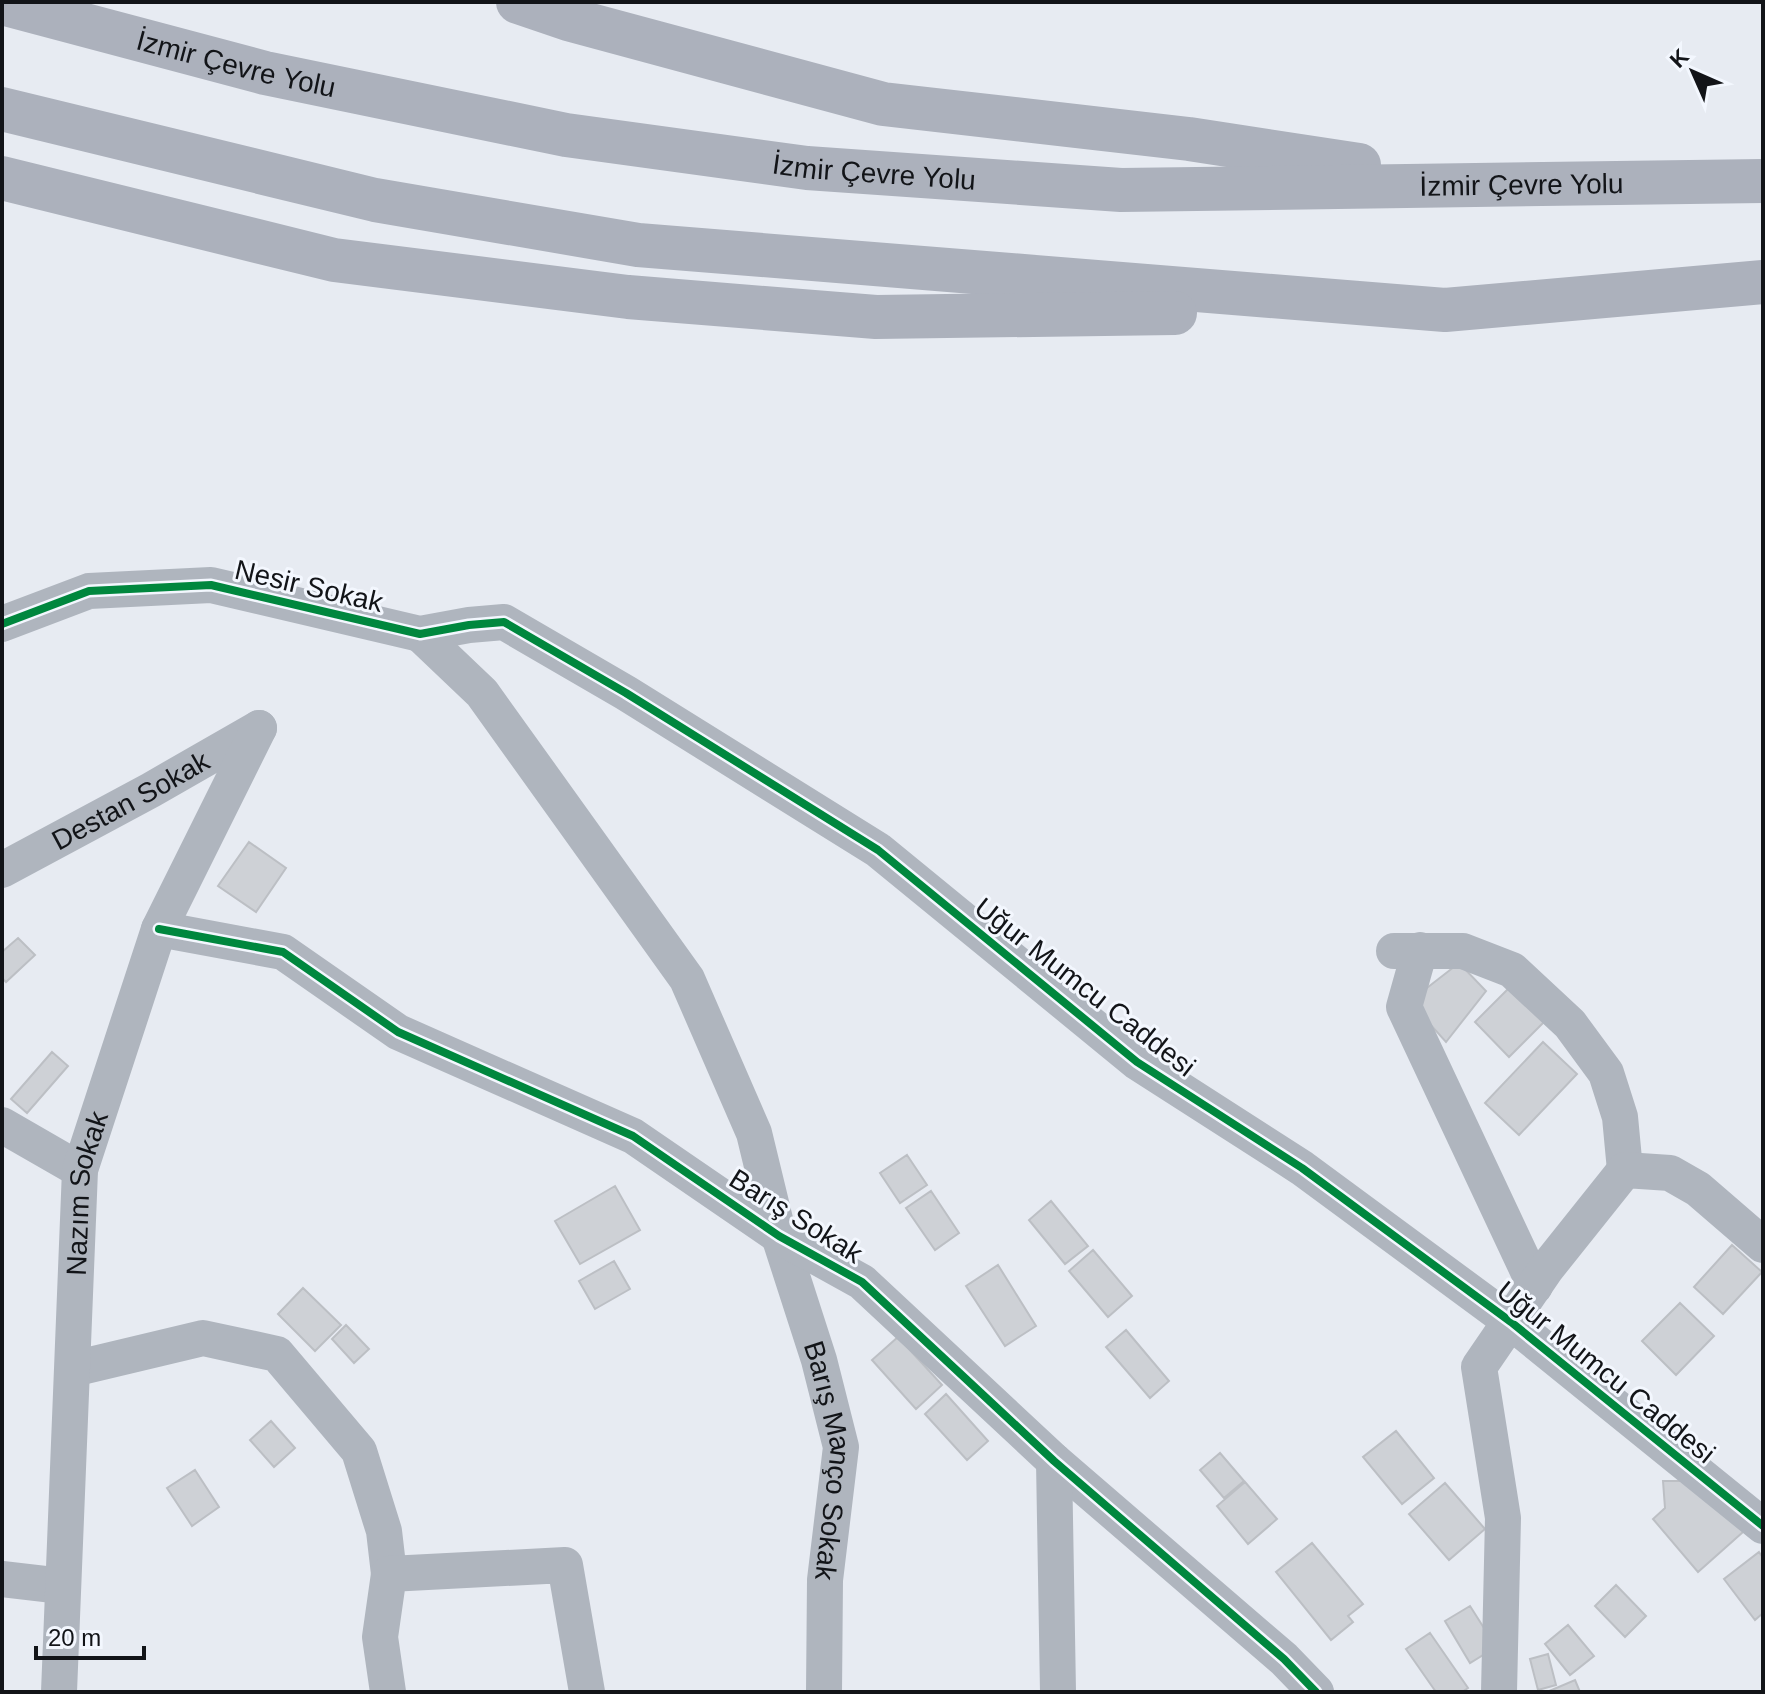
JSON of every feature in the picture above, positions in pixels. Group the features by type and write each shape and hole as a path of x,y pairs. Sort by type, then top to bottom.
{"highway":[{"path":"518,2 568,19 883,104 1189,139 1480,184"},
{"name":"İzmir Çevre Yolu","path":"2,3 265,73 566,135 807,168 1121,190 1763,181"},
{"path":"2,109 375,200 638,245 1445,310"},
{"path":"2,178 334,260 628,297 876,317 1445,310 1763,282"}],"street":[{"name":"Nesir Sokak","path":"2,624 89,591 211,585 420,634"},
{"name":"Uğur Mumcu Caddesi","path":"420,634 504,622 626,693 878,850 1137,1062 1302,1168 1511,1322 1763,1526"},
{"name":"Barış Manço Sokak","path":"420,634 482,693 687,979 754,1133 779,1236 819,1360 841,1447 825,1580 824,1692"},
{"name":"Destan Sokak","path":"2,870 259,728"},
{"name":"Nazım Sokak","path":"59,1692 80,1170 159,929 259,728"},
{"name":"Barış Sokak","path":"159,929 283,952 398,1032 633,1136 779,1236 862,1282 1054,1461 1284,1659 1316,1692"},
{"path":"1499,1692 1503,1518 1479,1367 1535,1286 1625,1170 1620,1117 1606,1073 1570,1024 1512,970 1463,951 1407,951 1404,1007 1535,1286"},
{"path":"2,1125 80,1170"},
{"path":"1625,1170 1670,1173 1698,1189 1763,1245"},
{"path":"73,1369 203,1338 277,1354 359,1451 384,1531 389,1574 380,1637 388,1692"},
{"path":"1054,1461 1058,1692"},
{"path":"389,1574 565,1565 587,1692"},
{"path":"2,1579 62,1586"}],"building":[{"path":"249,842 286,868 256,912 218,886"},
{"path":"18,938 35,955 6,982 2,978 2,952"},
{"path":"1459,963 1486,991 1446,1042 1428,1022 1414,998"},
{"path":"1518,979 1552,1014 1509,1057 1475,1022"},
{"path":"1543,1042 1577,1074 1519,1135 1485,1103"},
{"path":"52,1052 68,1066 27,1113 11,1099"},
{"path":"907,1155 927,1185 900,1203 880,1173"},
{"path":"615,1186 640,1230 580,1264 555,1221"},
{"path":"931,1191 959,1233 935,1250 906,1208"},
{"path":"1051,1201 1088,1246 1065,1264 1029,1220"},
{"path":"1732,1245 1762,1272 1723,1314 1694,1287"},
{"path":"1093,1250 1132,1296 1108,1317 1069,1271"},
{"path":"614,1261 630,1289 595,1309 579,1281"},
{"path":"998,1265 1036,1326 1005,1346 966,1286"},
{"path":"303,1288 341,1325 315,1351 278,1314"},
{"path":"1680,1303 1714,1336 1676,1375 1642,1341"},
{"path":"346,1325 369,1349 354,1363 332,1339"},
{"path":"1126,1330 1169,1381 1150,1398 1106,1347"},
{"path":"898,1337 942,1385 916,1409 872,1360"},
{"path":"946,1394 988,1441 967,1460 925,1414"},
{"path":"271,1421 295,1448 274,1467 250,1440"},
{"path":"1396,1431 1434,1478 1402,1504 1363,1457"},
{"path":"1220,1453 1244,1481 1224,1498 1200,1470"},
{"path":"195,1470 219,1507 192,1526 167,1488"},
{"path":"1663,1481 1696,1481 1752,1524 1698,1572 1653,1519 1665,1508"},
{"path":"1245,1482 1277,1519 1248,1544 1217,1506"},
{"path":"1445,1483 1485,1529 1449,1560 1409,1514"},
{"path":"1312,1543 1363,1604 1348,1616 1353,1622 1331,1640 1276,1572"},
{"path":"1759,1552 1763,1558 1763,1613 1755,1620 1724,1579"},
{"path":"1616,1585 1646,1616 1625,1637 1595,1606"},
{"path":"1470,1606 1496,1647 1470,1663 1445,1621"},
{"path":"1568,1625 1594,1656 1570,1675 1545,1644"},
{"path":"1430,1633 1468,1688 1462,1692 1436,1692 1406,1649"},
{"path":"1548,1654 1556,1685 1538,1690 1530,1659"},
{"path":"1575,1680 1580,1692 1547,1692"}],"cycle path":[{"path":"2,624 89,591 211,585 420,634 504,622 626,693 878,850 1137,1062 1302,1168 1511,1322 1763,1526"},
{"path":"159,929 283,952 398,1032 633,1136 779,1236 862,1282 1054,1461 1284,1659 1316,1692"}]}
